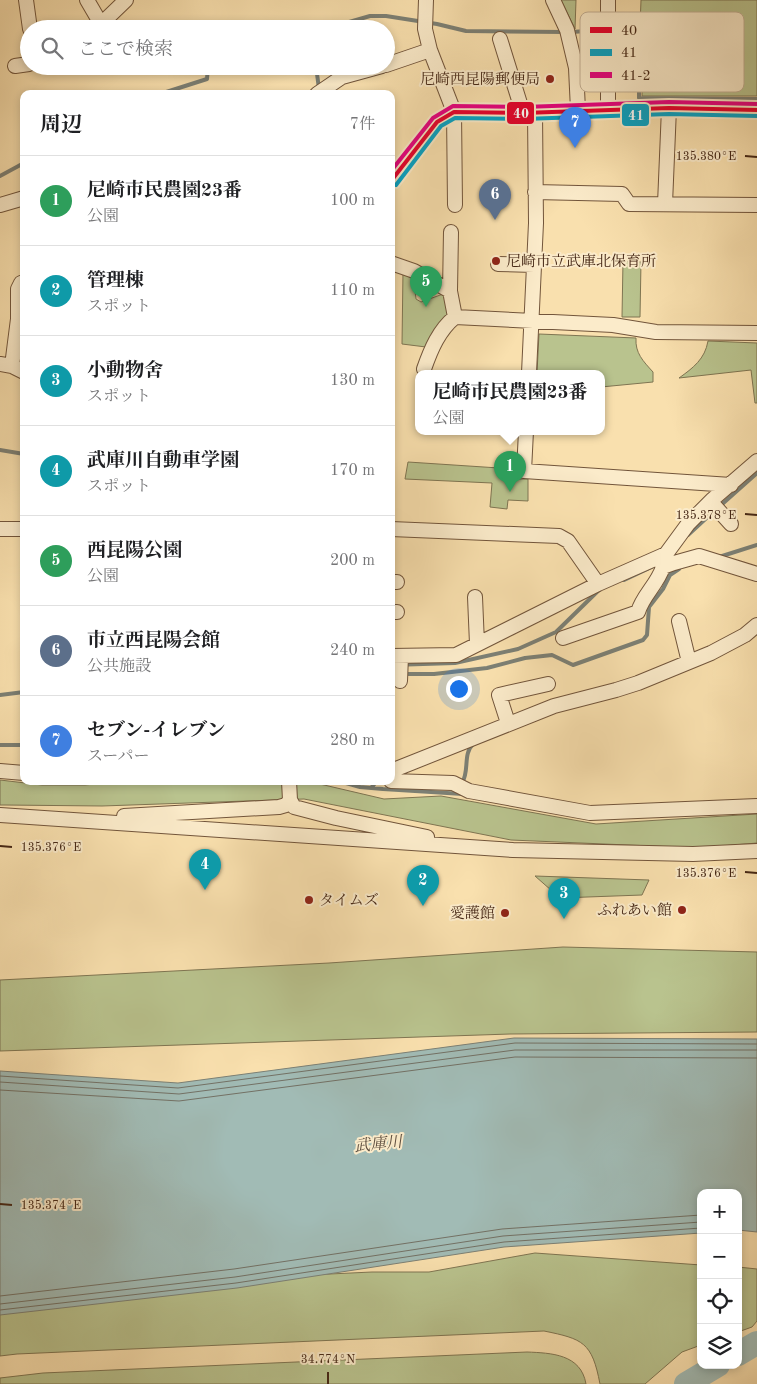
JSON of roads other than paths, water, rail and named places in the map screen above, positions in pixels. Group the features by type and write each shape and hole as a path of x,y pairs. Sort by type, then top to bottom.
{"street":[{"path":"87,0 95,20"},
{"path":"104,20 126,0"},
{"path":"426,0 425,28 430,50 454,112 451,185 454,205"},
{"path":"552,0 567,30 576,68 578,110"},
{"path":"12,10 26,4 29,20"},
{"path":"500,39 529,113 536,223 529,370"},
{"path":"395,62 430,50"},
{"path":"323,90 344,75"},
{"path":"608,92 608,110"},
{"path":"665,204 670,108"},
{"path":"395,176 437,122 454,112 529,113 670,108 757,110"},
{"path":"535,192 622,194 629,204 757,205"},
{"path":"0,205 20,199"},
{"path":"451,232 450,291 454,317"},
{"path":"395,264 414,271 450,291"},
{"path":"498,264 534,264"},
{"path":"12,367 18,319 18,289 20,286"},
{"path":"424,368 430,350 446,324 454,317 613,325 656,332 757,333"},
{"path":"526,435 524,471 731,485"},
{"path":"563,638 638,612 641,602 656,583 688,524 720,512 731,485 757,461"},
{"path":"0,529 20,529"},
{"path":"395,529 559,536 568,541 598,584"},
{"path":"400,681 397,658 456,655 598,584 670,558 701,557 757,574"},
{"path":"475,597 477,644"},
{"path":"679,621 689,662"},
{"path":"395,768 508,722 554,706 616,690 689,662 711,653 746,634 757,625"},
{"path":"508,722 500,695 548,684"},
{"path":"0,771 20,773"},
{"path":"395,781 458,786 469,791 590,813 757,806"},
{"path":"100,822 122,816 278,807 286,805 289,789"},
{"path":"289,789 294,807 336,818 441,840 456,846"},
{"path":"0,815 513,850 683,854 757,851"}],"water":[{"name":"武庫川","path":"514,1038 757,1039 757,1232 742,1230 742,1189 697,1189 697,1233 504,1247 237,1288 0,1315 0,1071 178,1083"}],"waterway":[{"path":"356,20 370,16 386,16 437,24 466,31 564,32"},
{"path":"571,32 580,31"},
{"path":"173,90 207,79 207,75"},
{"path":"317,75 319,89"},
{"path":"639,92 639,98 757,99"},
{"path":"0,176 20,165"},
{"path":"0,450 20,453"},
{"path":"720,506 757,473"},
{"path":"688,535 714,511"},
{"path":"719,557 757,545"},
{"path":"624,580 658,564"},
{"path":"403,674 434,674 487,668 525,658 552,655 573,665 643,640 647,635 649,607 663,589 670,575 679,569"},
{"path":"395,665 455,663 518,649 556,632 599,590"},
{"path":"0,695 20,692"},
{"path":"462,783 466,773 468,752 474,743"},
{"path":"0,745 20,745"},
{"path":"353,785 383,789 463,794"},
{"path":"742,1352 757,1343"},
{"path":"686,1384 711,1369"}],"place":[{"name":"尼崎西昆陽郵便局","path":"550,79"},
{"name":"セブン-イレブン","path":"575,148"},
{"name":"市立西昆陽会館","path":"495,220"},
{"name":"尼崎市立武庫北保育所","path":"496,261"},
{"name":"西昆陽公園","path":"426,307"},
{"name":"尼崎市民農園23番","path":"510,492"},
{"name":"武庫川自動車学園","path":"205,890"},
{"name":"タイムズ","path":"309,900"},
{"name":"管理棟","path":"423,906"},
{"name":"ふれあい館","path":"682,910"},
{"name":"愛護館","path":"505,913"},
{"name":"小動物舍","path":"564,919"}]}
